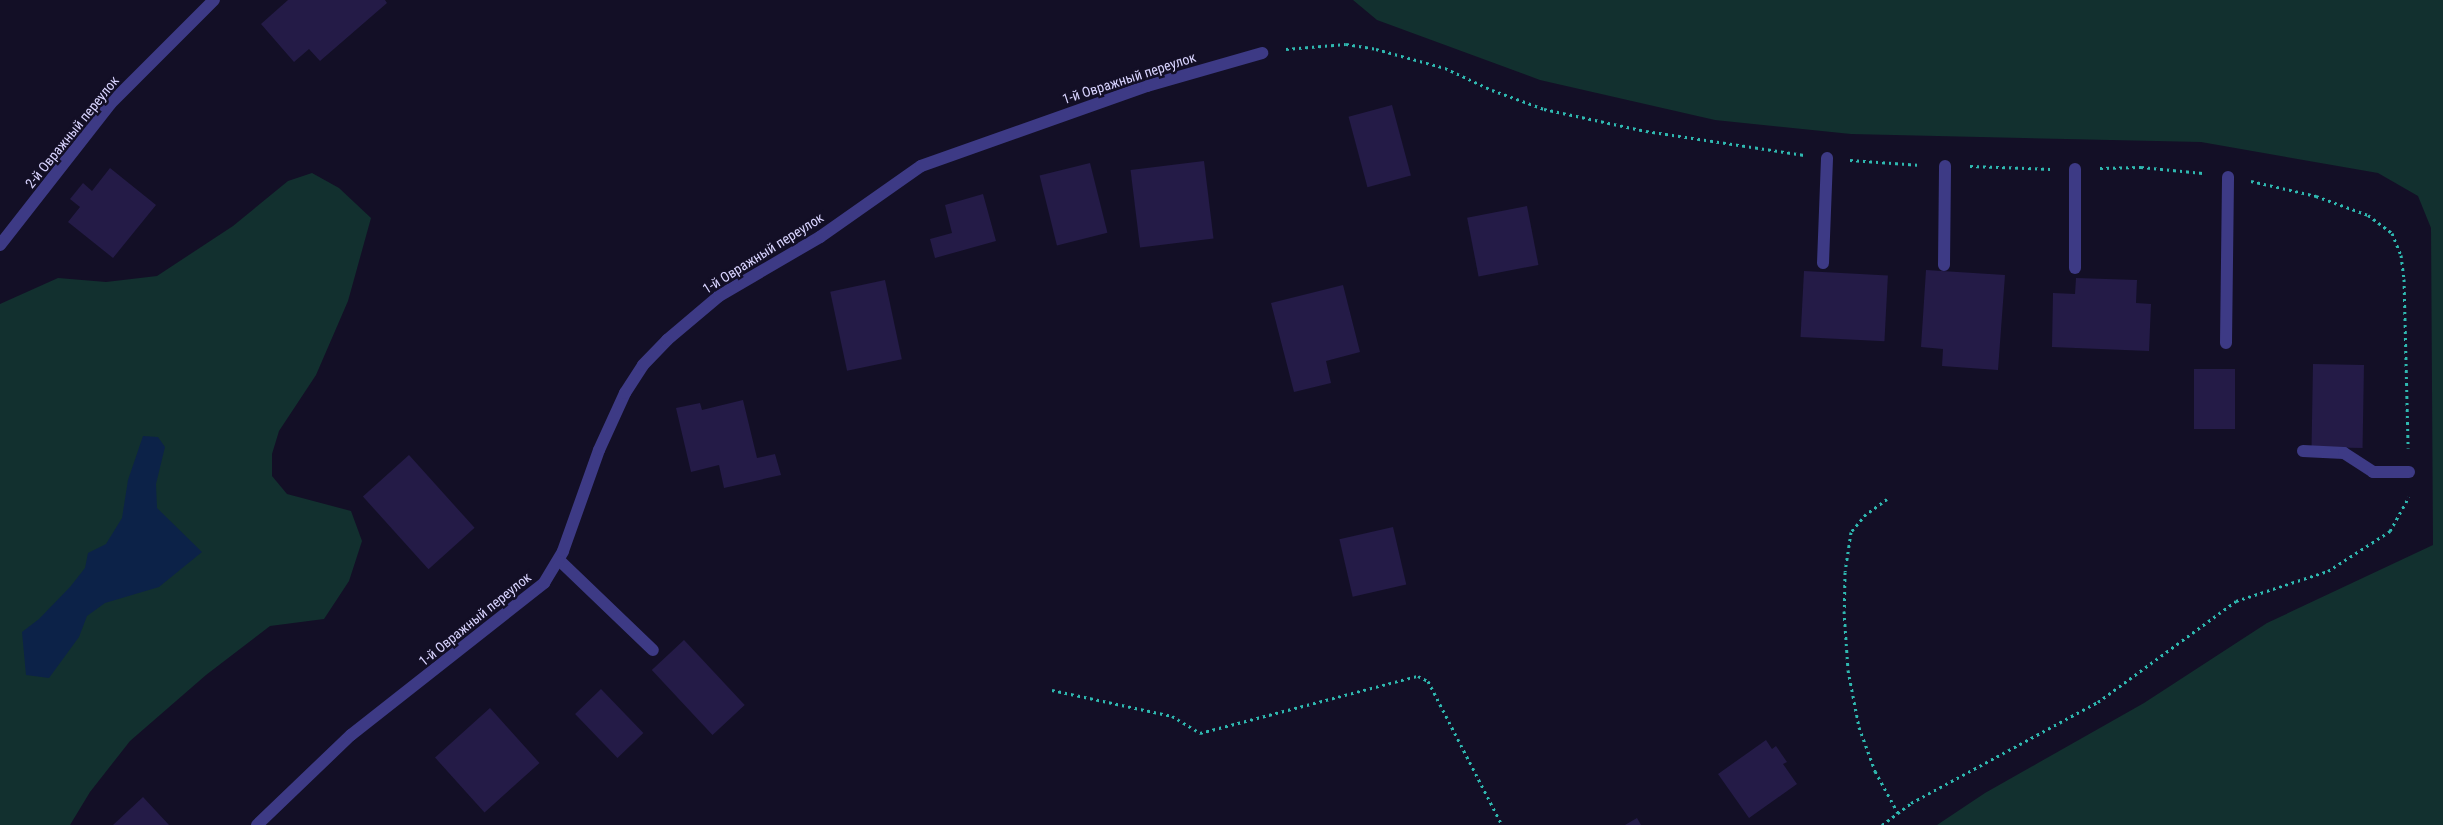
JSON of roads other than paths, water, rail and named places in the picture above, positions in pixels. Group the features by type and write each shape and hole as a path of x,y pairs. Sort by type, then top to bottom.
{"street":[{"name":"2-й Овражный переулок","path":"0,246 110,104 214,0"},
{"name":"1-й Овражный переулок","path":"257,825 351,735 544,584 559,560 599,450 625,393 643,365 667,340 719,296 820,237 921,166 1147,86 1262,53"},
{"path":"1823,264 1827,158"},
{"path":"1944,265 1945,166"},
{"path":"2075,169 2075,268"},
{"path":"2226,343 2228,177"},
{"path":"2303,451 2344,452 2373,472 2409,472"},
{"path":"559,560 653,650"}],"water":[{"path":"143,436 158,437 165,447 156,484 157,508 202,552 159,587 105,603 87,616 79,637 49,678 26,675 22,632 39,619 70,587 85,568 88,553 106,544 122,518 128,480"}]}
